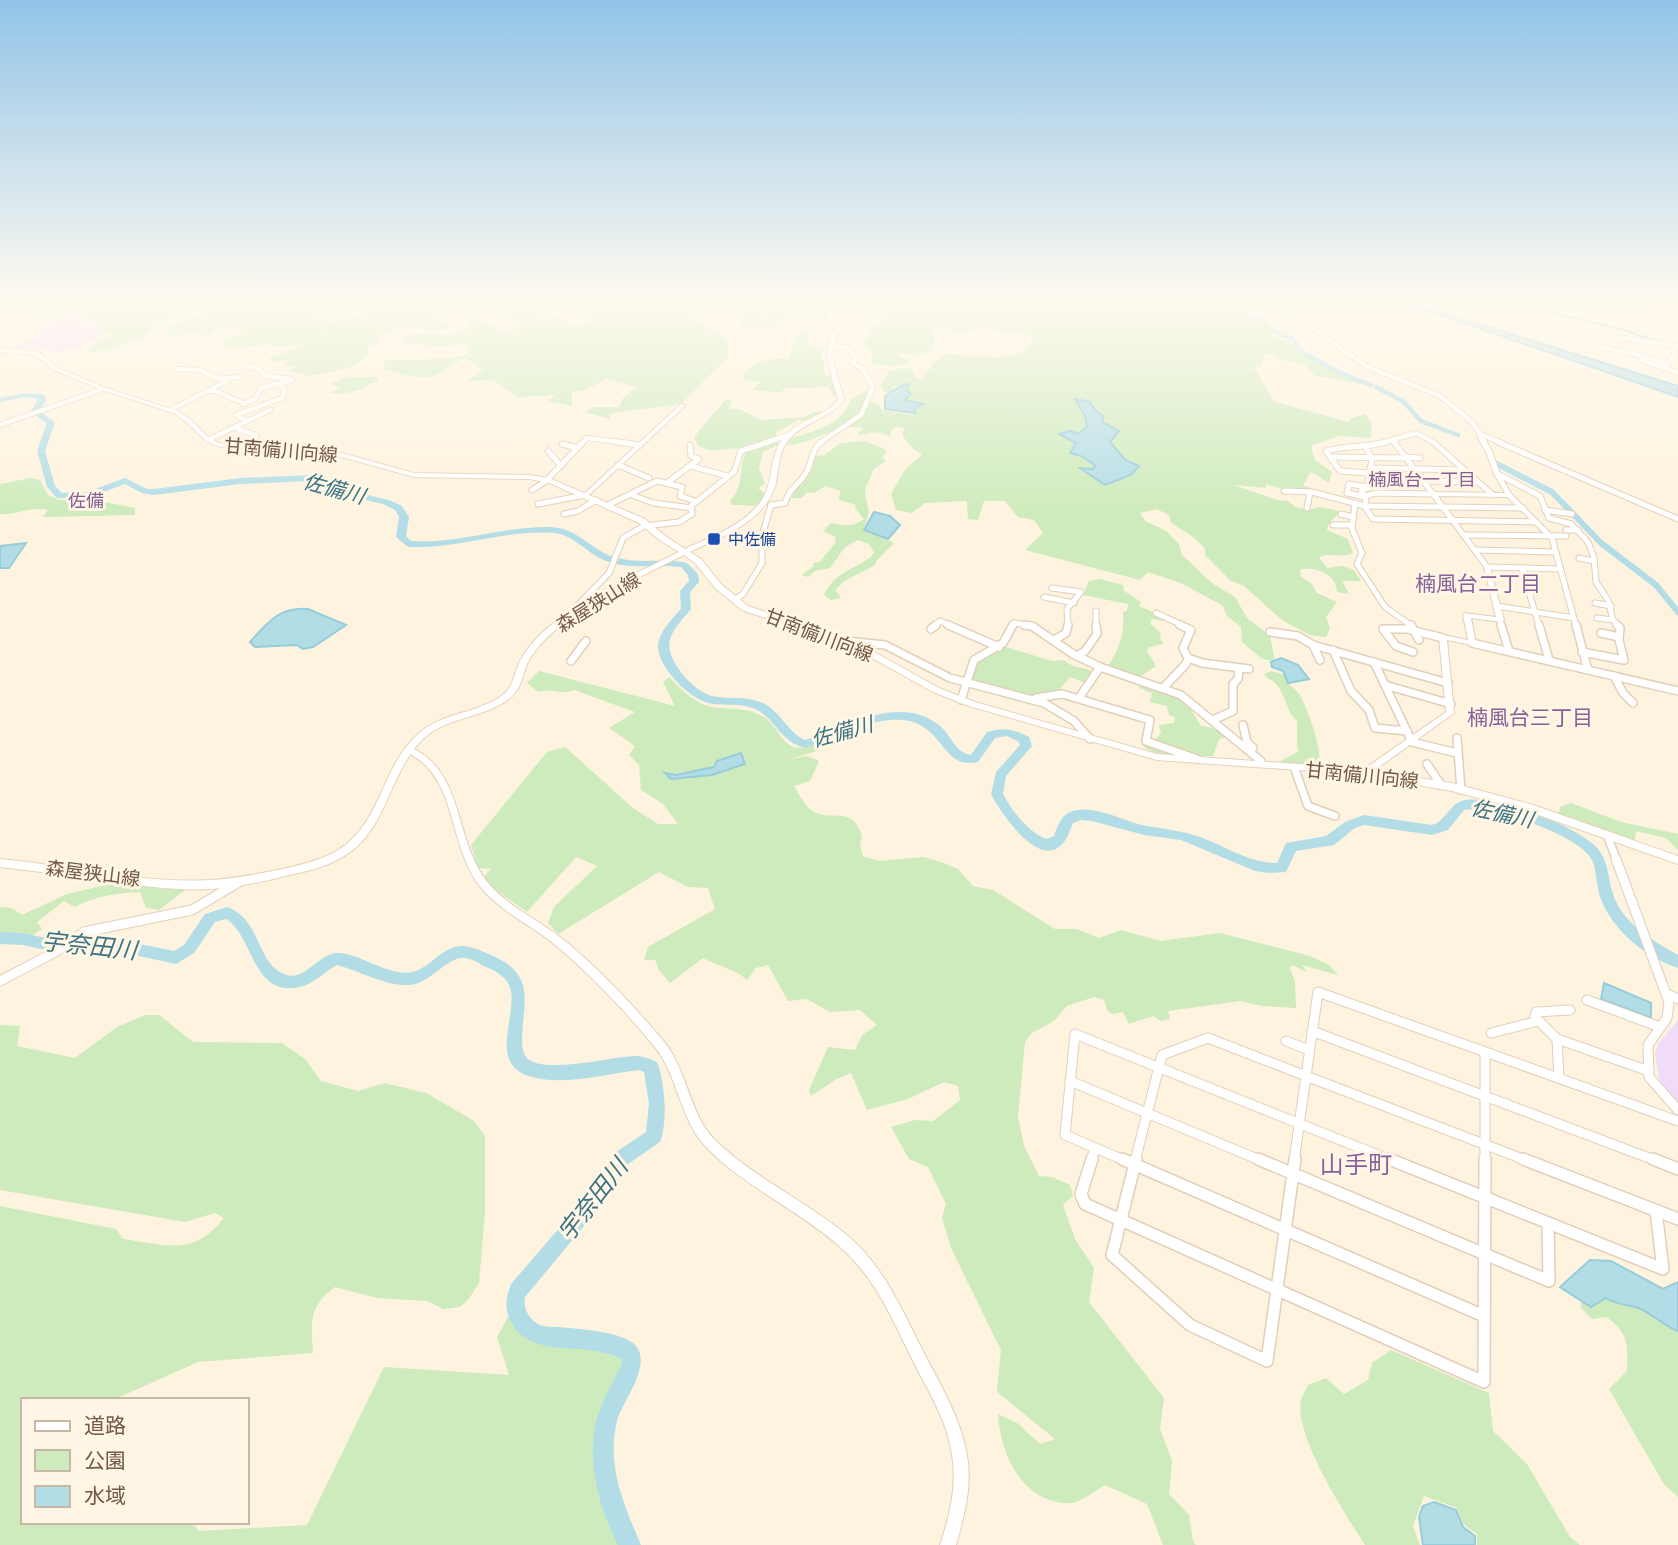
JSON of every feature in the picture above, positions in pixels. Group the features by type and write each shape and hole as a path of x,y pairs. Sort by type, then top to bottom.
{"main road":[{"name":"甘南備川向線","path":"64,372 184,416 208,440 237,447 338,454 414,475 529,477 547,480 596,499 648,525 661,537 698,561 735,600 749,609 846,641 961,700 1157,757 1371,773 1441,785 1529,808 1678,860"},
{"path":"769,503 780,450 789,435 828,414 841,400 834,372"},
{"name":"森屋狭山線","path":"0,863 184,885 242,880 328,860 354,846 370,828 408,749 434,727 509,694 519,682 524,662 535,646 575,612 738,525 769,503"}],"street":[{"path":"170,410 228,381 206,376 202,372"},
{"path":"243,404 257,397 261,388 293,380 266,376 262,372"},
{"path":"735,600 743,594 762,563 762,536 769,503 785,503 789,490 806,474 817,445 861,415 873,387 868,384 869,378 865,372"},
{"path":"1381,372 1440,396 1473,423 1482,443 1493,458 1492,465 1509,495 1551,537 1587,667"},
{"path":"222,379 239,377"},
{"path":"208,440 248,421 236,415 282,398 285,391 279,384"},
{"path":"0,425 103,388"},
{"path":"207,391 219,392 254,407"},
{"path":"538,504 586,495 683,405"},
{"path":"245,420 270,410"},
{"path":"234,428 256,435 237,447"},
{"path":"1478,482 1423,481 1340,471 1326,451 1342,446 1366,448 1416,433 1431,440 1493,495"},
{"path":"1480,434 1678,519"},
{"path":"575,612 573,611 577,606 604,580 623,538 648,525 683,521 692,514 695,501 713,491 737,468 741,450 789,435"},
{"path":"532,490 547,480 587,438 640,445"},
{"path":"1393,440 1487,567 1510,651"},
{"path":"562,444 578,448"},
{"path":"668,482 699,459 691,456 690,445"},
{"path":"1366,448 1370,457 1367,488"},
{"path":"548,451 561,466"},
{"path":"1319,454 1420,458"},
{"path":"618,465 649,478"},
{"path":"691,466 727,476"},
{"path":"1369,474 1414,469 1465,470"},
{"path":"1496,473 1538,495 1549,519 1573,525 1589,548 1598,569 1596,582 1605,590 1613,620 1620,628 1619,637 1624,660 1582,652"},
{"path":"608,505 657,481 682,487 680,496 695,501"},
{"path":"1375,493 1367,488 1349,484 1347,494 1366,497 1375,493 1509,495"},
{"path":"1366,497 1361,493 1362,489 1367,488"},
{"path":"1284,491 1310,492 1365,506 1523,508"},
{"path":"1307,508 1310,492"},
{"path":"632,495 653,503 692,508"},
{"path":"1366,497 1365,506 1373,519 1536,522"},
{"path":"564,514 580,513 596,499"},
{"path":"1355,503 1351,525 1353,540 1362,553 1357,564 1384,607 1404,618 1418,637"},
{"path":"1544,509 1572,514"},
{"path":"1341,514 1353,517"},
{"path":"1333,525 1351,525"},
{"path":"1463,535 1551,537 1578,530"},
{"path":"1581,547 1589,548"},
{"path":"1475,550 1556,552"},
{"path":"1579,558 1594,561"},
{"path":"1487,567 1560,569"},
{"path":"1522,568 1549,660"},
{"path":"1052,588 1081,592 1067,609 1069,622 1066,633 1054,640"},
{"path":"1592,589 1605,590"},
{"path":"1044,597 1074,603"},
{"path":"1595,603 1611,606"},
{"path":"1497,606 1574,618"},
{"path":"1077,656 1085,651 1097,634 1096,611"},
{"path":"1156,613 1191,630 1183,649 1188,658 1186,664 1164,687"},
{"path":"1472,643 1466,615 1500,620"},
{"path":"1597,618 1613,620"},
{"path":"961,700 969,683 974,660 999,647 1012,620 1032,625 1077,656 1100,667 1164,687 1185,698 1261,763 1264,761 1247,742 1242,725"},
{"path":"931,629 940,621 999,647"},
{"path":"1413,652 1396,646 1383,629 1405,626 1418,637 1472,643 1587,667 1678,691"},
{"path":"1270,632 1307,638 1320,660"},
{"path":"1601,633 1619,637"},
{"path":"1371,773 1370,769 1450,713 1443,638"},
{"path":"571,661 586,641"},
{"path":"846,641 885,645 950,678 1052,706 1074,721 1090,739"},
{"path":"1313,645 1448,683"},
{"path":"1333,650 1351,691 1369,710 1375,728 1406,731"},
{"path":"1188,658 1249,670"},
{"path":"1374,662 1411,741 1457,753"},
{"path":"1079,698 1100,667"},
{"path":"1213,720 1233,711 1233,684 1239,669"},
{"path":"1614,676 1623,693 1633,703"},
{"path":"1385,685 1451,704"},
{"path":"1030,699 1062,694 1150,720 1146,741 1204,761"},
{"path":"1457,738 1461,790"},
{"path":"408,749 427,762 443,782 467,859 481,882 510,909 562,944 660,1044 677,1069 695,1121 708,1142 850,1248 873,1273 953,1426 961,1468 961,1490 958,1514 948,1545"},
{"path":"1427,764 1441,785"},
{"path":"1294,767 1308,806 1335,816"},
{"path":"1607,835 1667,993 1669,1012 1648,1045 1649,1077 1678,1110"},
{"path":"0,981 60,949 76,937 108,925 192,910 242,880"},
{"path":"1678,1121 1318,992 1310,1050 1306,1076 1299,1123 1266,1361 1190,1325 1112,1255 1162,1055 1209,1038 1306,1076 1678,1219"},
{"path":"1667,993 1678,999"},
{"path":"1587,1000 1660,1027"},
{"path":"1570,1010 1536,1012 1538,1021 1557,1039 1649,1071"},
{"path":"1491,1032 1538,1021"},
{"path":"1312,1031 1678,1169"},
{"path":"1485,1316 1065,1135 1075,1034 1663,1269 1656,1210"},
{"path":"1557,1039 1559,1078"},
{"path":"1286,1041 1310,1050"},
{"path":"1095,1148 1081,1194 1085,1204 1484,1382 1485,1052"},
{"path":"1070,1081 1549,1281 1548,1223"}],"shaded area":[{"path":"1678,1020 1678,1104 1660,1082 1655,1054 1659,1043"}],"green space":[{"path":"291,372 329,372 305,377 305,373"},
{"path":"394,372 441,372 428,377"},
{"path":"480,372 713,372 681,404 612,413 609,419 585,412 594,407 619,407 623,398 637,387 607,379 585,390 572,392 572,406 548,401 555,395 518,397 493,380 466,381"},
{"path":"746,372 823,372 830,376 837,395 833,396 829,387 788,388 778,393 753,390 760,382 745,380 743,376"},
{"path":"888,372 913,372 915,378 922,379 925,372 1257,372 1275,402 1349,422 1352,418 1365,414 1372,423 1371,438 1339,436 1311,446 1315,460 1332,472 1329,483 1311,472 1303,485 1321,492 1282,489 1266,484 1266,488 1234,485 1277,500 1288,501 1295,507 1308,510 1320,507 1340,511 1327,530 1348,539 1353,553 1319,557 1327,568 1343,566 1354,570 1361,581 1342,581 1349,594 1337,592 1330,576 1314,569 1301,569 1300,576 1312,584 1317,593 1337,602 1326,617 1330,628 1326,637 1310,635 1282,620 1244,586 1231,581 1205,555 1205,548 1171,523 1169,515 1157,509 1140,513 1145,521 1166,531 1179,544 1182,555 1213,584 1235,597 1247,618 1270,636 1275,661 1262,659 1242,642 1241,627 1227,616 1223,606 1183,584 1148,572 1140,580 1025,550 1043,533 1034,520 1018,517 1005,501 984,501 978,520 968,519 967,501 925,503 912,513 896,510 891,494 906,468 922,455 911,447 902,435 904,428 896,427 891,431 891,436 875,432 860,435 858,433 864,428 843,428 787,445 790,438 818,430 835,421 842,415 851,399 867,390 869,394 866,399 884,411 915,415 915,408 923,404 904,400 910,394 907,391 910,384 892,387 894,391 886,393 880,386"},
{"path":"1312,372 1342,372 1371,386 1316,376"},
{"path":"349,377 377,377 379,380 349,393 329,393 341,388 330,384"},
{"path":"733,399 729,405 731,409 739,409 761,420 805,417 813,412 826,411 809,421 798,420 776,433 778,445 763,452 759,468 765,484 758,488 766,494 762,500 751,506 732,505 730,501 738,489 747,450 710,450 698,445 694,437 725,400"},
{"path":"865,441 887,452 882,457 886,461 874,469 865,489 869,512 863,530 894,543 875,565 846,580 835,590 841,598 831,600 824,595 828,588 838,577 871,557 874,552 869,544 858,540 845,547 830,568 815,571 808,577 802,575 814,566 813,563 820,562 835,543 836,537 823,531 831,523 848,525 864,519 855,508 856,505 838,499 841,491 825,486 814,493 807,492 802,498 792,498 794,490 807,476 815,456 825,455 840,443"},
{"path":"30,478 40,480 48,495 59,500 95,496 95,500 135,508 135,515 43,517 48,510 41,509 0,514 0,484"},
{"path":"1100,579 1123,585 1124,591 1141,602 1139,606 1166,618 1163,621 1152,619 1150,624 1161,633 1160,639 1164,644 1149,647 1147,651 1156,666 1138,678 1108,666 1120,640 1123,612 1127,611 1128,604 1083,595 1089,581"},
{"path":"1006,647 1052,661 1063,660 1073,666 1090,670 1092,675 1085,683 1070,677 1057,693 1029,698 1018,691 1008,692 972,684 978,663"},
{"path":"539,671 675,706 663,682 669,677 704,705 757,713 769,721 788,744 802,748 813,745 817,751 786,760 807,756 819,761 810,781 794,786 812,811 823,815 849,817 854,821 862,837 860,845 863,856 878,861 923,857 941,862 958,869 973,886 993,890 1055,929 1077,929 1099,938 1121,930 1161,941 1220,933 1310,956 1329,965 1338,975 1302,965 1307,972 1292,965 1290,969 1295,981 1296,1008 1262,1006 1240,1001 1168,1011 1170,1019 1161,1021 1153,1016 1129,1024 1123,1012 1113,1014 1108,1011 1104,1000 1094,997 1067,1006 1054,1021 1032,1033 1025,1042 1018,1117 1024,1146 1039,1176 1052,1177 1070,1185 1073,1196 1063,1205 1075,1239 1094,1268 1089,1302 1164,1398 1160,1429 1172,1461 1169,1494 1189,1515 1196,1545 1163,1545 1147,1504 1105,1485 1071,1503 1040,1496 1028,1487 1010,1461 998,1414 1017,1423 1040,1444 1055,1439 997,1392 1001,1350 951,1248 942,1218 946,1204 928,1167 909,1159 891,1127 915,1120 933,1121 960,1100 958,1086 944,1082 908,1099 867,1110 851,1073 811,1096 809,1090 828,1047 855,1050 862,1035 877,1025 860,1010 830,1012 807,999 788,1001 768,965 756,968 747,980 703,958 670,983 659,970 655,960 644,960 648,947 715,909 708,888 688,887 659,872 558,934 548,923 554,907 597,866 576,857 527,912 496,890 484,877 491,869 478,868 471,845 547,752 565,747 633,808 658,824 678,824 663,804 641,790 639,765 629,755 635,746 609,728 635,712 574,690 538,692 527,683"},
{"path":"1271,671 1285,675 1301,697 1317,740 1319,766 1279,762 1299,751 1297,721 1290,713 1277,685 1264,674"},
{"path":"1141,684 1177,697 1189,708 1201,726 1219,729 1226,737 1219,739 1213,756 1166,755 1142,745 1151,744 1161,733 1159,725 1174,723 1175,717 1169,715 1167,706 1150,702 1152,693 1139,688"},
{"path":"1571,803 1621,822 1678,834 1678,850 1666,838 1636,831 1635,840 1625,839 1558,813 1561,806"},
{"path":"119,882 185,890 159,910 146,908 140,892 106,896 74,907 64,901 37,922 42,929 20,943 0,938 0,908 9,908 22,915 67,894"},
{"path":"145,1015 159,1015 193,1042 282,1043 305,1059 321,1081 358,1091 385,1083 426,1093 474,1121 485,1136 485,1213 479,1283 468,1300 459,1307 443,1309 427,1301 377,1298 335,1287 320,1301 313,1316 313,1353 198,1362 117,1398 21,1398 21,1524 194,1524 198,1531 307,1525 384,1367 509,1375 497,1337 510,1313 518,1316 524,1330 548,1344 625,1349 634,1367 610,1425 613,1495 621,1530 632,1545 0,1545 0,1206 116,1229 123,1239 166,1245 201,1239 224,1218 215,1213 185,1222 0,1190 0,1025 20,1026 17,1046 75,1058 117,1027"},
{"path":"1606,1298 1643,1311 1678,1331 1678,1497 1664,1484 1609,1389 1627,1371 1623,1334 1606,1317 1592,1319 1581,1308 1581,1302 1591,1308"},
{"path":"1391,1350 1489,1393 1493,1431 1527,1464 1570,1537 1580,1545 1477,1545 1477,1534 1463,1524 1457,1508 1424,1496 1413,1526 1420,1545 1365,1545 1315,1458 1302,1422 1300,1403 1308,1385 1326,1378 1344,1394 1368,1380 1372,1363"}],"water":[{"path":"1606,372 1633,372 1678,386 1678,397"},
{"path":"909,384 907,391 911,394 904,400 924,404 915,408 915,413 885,409 885,396"},
{"path":"1075,399 1090,402 1102,415 1103,422 1119,431 1110,442 1125,460 1139,466 1131,475 1105,485 1080,468 1093,469 1095,465 1070,453 1076,443 1059,434 1071,431 1078,434 1087,427 1085,416"},
{"path":"874,512 890,516 900,525 888,539 864,530"},
{"path":"26,543 9,568 0,568 0,546"},
{"path":"308,609 346,625 313,647 303,649 297,645 255,647 250,642 282,613"},
{"path":"1281,658 1298,665 1309,679 1288,683 1283,671 1272,667 1271,662"},
{"path":"741,753 745,764 712,775 671,779 665,773 676,775 714,767 717,761"},
{"path":"1604,983 1651,1003 1651,1018 1601,999"},
{"path":"1590,1260 1611,1261 1663,1289 1678,1282 1678,1331 1643,1310 1606,1298 1591,1307 1560,1287"},
{"path":"1434,1502 1456,1510 1463,1527 1475,1536 1475,1545 1423,1545 1419,1517 1423,1506"}],"waterway":[{"path":"1338,372 1371,385"},
{"path":"1376,387 1403,401 1421,421 1458,435"},
{"name":"佐備川","path":"0,400 26,395 41,397 35,412 51,422 41,451 51,487 60,496 88,495 125,481 145,491 154,492 240,481 313,478 335,490 386,502 399,508 404,517 401,537 408,544 443,544 517,532 553,530 570,534 601,556 618,562 684,565 693,574 694,582 685,591 686,609 671,627 663,649 671,665 695,693 703,698 755,704 767,711 792,738 805,744 867,721 904,716 931,725 956,754 974,759 991,735 1008,732 1025,740 1026,746 1000,775 997,794 1021,828 1038,842 1054,843 1073,816 1092,816 1144,830 1181,835 1255,866 1281,868 1291,847 1329,841 1350,825 1364,820 1432,830 1443,827 1460,806 1468,804 1499,809 1537,820 1572,835 1595,854 1606,895 1618,917 1645,943 1678,962"},
{"path":"1495,463 1552,492 1601,543 1656,585 1678,612"},
{"name":"宇奈田川","path":"0,938 41,943 111,944 176,958 189,949 210,918 227,913 239,920 269,972 287,982 304,979 337,959 398,978 415,978 451,955 467,952 496,965 513,978 518,1000 514,1042 521,1064 543,1072 639,1063 651,1067 657,1104 654,1136 622,1158 598,1196 518,1291 515,1304 520,1319 534,1334 601,1342 624,1349 631,1355 632,1365 608,1417 604,1439 608,1487 623,1533 630,1545"}],"place":[{"name":"中佐備","path":"714,539"}],"district":[{"name":"楠風台一丁目","path":"1422,480"},
{"name":"佐備","path":"86,501"},
{"name":"楠風台二丁目","path":"1478,584"},
{"name":"楠風台三丁目","path":"1530,718"},
{"name":"山手町","path":"1356,1165"}]}
